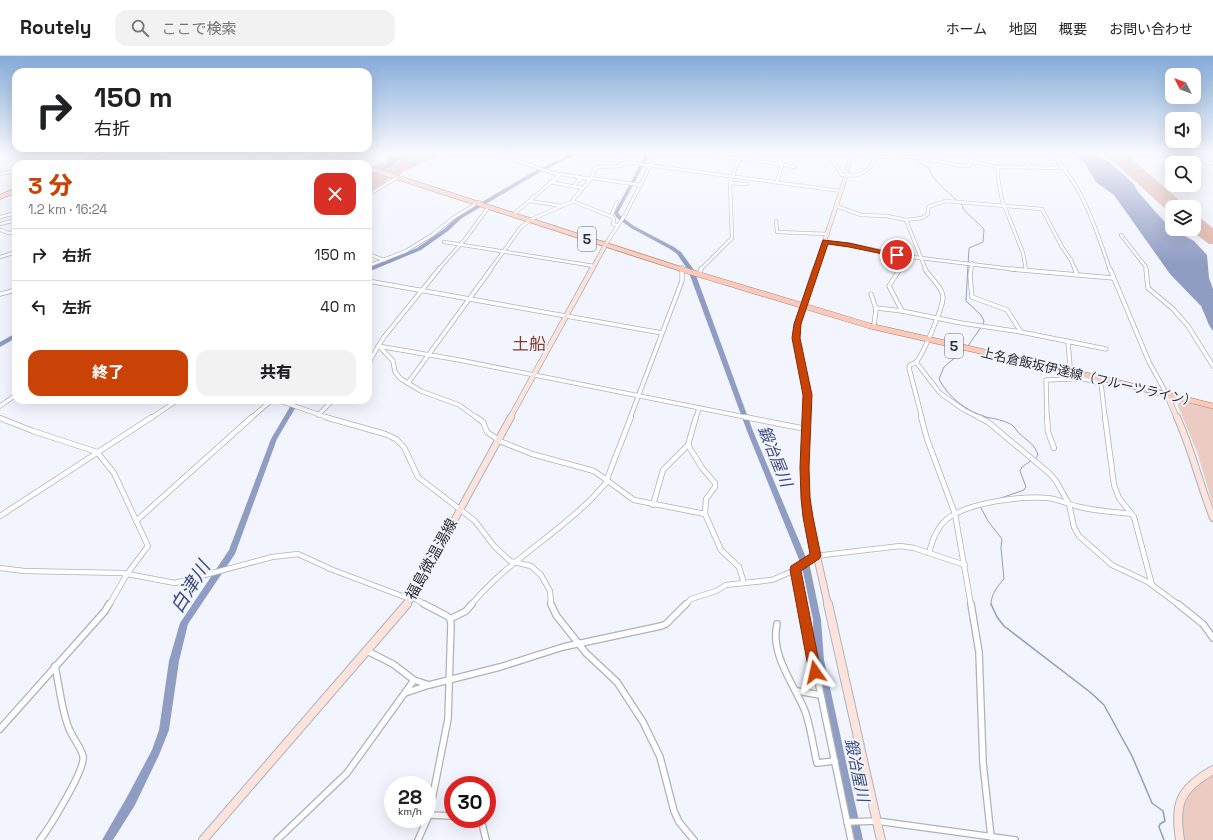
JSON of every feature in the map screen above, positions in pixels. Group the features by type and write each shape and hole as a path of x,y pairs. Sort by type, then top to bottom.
{"main road":[{"name":"上名倉飯坂伊達線（フルーツライン）","path":"434,189 479,203"},
{"name":"上名倉飯坂伊達線（フルーツライン）","path":"435,189 699,274 889,332 927,339"},
{"path":"841,191 798,324 796,338 807,387 807,430 804,467 812,557 881,840"},
{"path":"0,196 11,192"},
{"name":"上名倉飯坂伊達線（フルーツライン）","path":"489,207 515,213 530,219"},
{"name":"福島微温湯線","path":"203,840 411,598 459,508 606,243"},
{"name":"上名倉飯坂伊達線（フルーツライン）","path":"804,306 927,339 1213,405"},
{"name":"上名倉飯坂伊達線（フルーツライン）","path":"1071,372 1085,377 1166,393"},
{"path":"1166,393 1187,439 1205,498 1213,518"},
{"path":"1180,840 1177,816 1180,798 1188,786 1213,770"}],"street":[{"path":"515,213 543,189"},
{"path":"408,383 521,227 530,219 572,201 582,189"},
{"path":"606,243 618,226 639,189"},
{"path":"699,274 702,268 732,238 730,189"},
{"path":"824,189 841,191"},
{"path":"1000,189 1004,205 1023,254 1026,270"},
{"path":"1076,189 1090,211 1113,278 1151,367 1166,393"},
{"path":"836,206 861,215 887,216 906,220 922,218 928,214 928,208 931,205 941,203 946,200 1043,210 1062,247 1071,260 1077,275"},
{"path":"530,201 562,206"},
{"path":"572,201 611,216 614,219 613,224 618,226"},
{"path":"611,216 617,202"},
{"path":"372,264 402,253 429,237 453,218 479,203"},
{"path":"372,356 384,337 489,207"},
{"path":"0,217 12,213"},
{"path":"906,220 928,274 940,289 943,296 943,301 937,318 916,362 910,365 909,368 926,439 955,514 965,565 979,652 983,763 991,837"},
{"path":"0,224 12,221"},
{"path":"776,222 777,232 828,234"},
{"path":"2,230 8,233 12,232"},
{"path":"1121,235 1146,267 1148,288 1173,309 1188,326 1213,366"},
{"path":"444,242 594,266"},
{"path":"825,242 849,245 897,255 1026,270 1113,278"},
{"path":"0,258 12,254"},
{"path":"897,255 898,272 889,286 902,311"},
{"path":"372,256 384,260"},
{"path":"972,263 970,276 972,297 1007,310 1021,332"},
{"path":"450,619 466,611 485,588 514,562 584,506 607,480 682,281 684,269"},
{"path":"372,282 662,333"},
{"path":"0,294 12,291"},
{"path":"871,294 877,308 877,315 874,325"},
{"path":"877,308 1021,332 1106,349"},
{"path":"1054,448 1048,432 1046,380 1070,380 1071,372 1068,341"},
{"path":"378,346 807,430"},
{"path":"378,346 394,363 395,372 397,375 421,391 459,406 478,418 488,432 497,440 532,454 592,470 631,498 654,505 705,514"},
{"path":"916,362 940,393 964,410 988,422 1047,470 1056,481 1069,504 1075,531 1078,536 1112,565 1152,585 1196,618 1203,624 1213,638"},
{"path":"1085,377 1101,383 1114,485 1117,494 1134,517 1152,585"},
{"path":"0,406 12,398"},
{"path":"0,516 172,404"},
{"path":"136,521 234,432 267,404"},
{"path":"289,404 318,415 385,434 396,439 404,447 418,477 480,526 498,551 514,562 531,566 541,575 550,590 551,605 554,612 586,653 617,682 643,722 660,757 674,811 679,822 694,840"},
{"path":"318,415 329,404"},
{"path":"654,505 664,468 688,445 699,408"},
{"path":"0,418 32,431 98,453 114,473 148,546 127,574 109,606 0,729"},
{"path":"688,445 702,468 715,483 715,487 706,499 705,514 721,550 739,567 744,583"},
{"path":"929,553 936,533 948,519 955,514 978,506 1019,498 1050,498 1084,508 1131,514"},
{"path":"405,693 563,647 666,624 692,599 716,591 726,584 772,580 797,568 812,557 900,546 914,548 965,565"},
{"path":"0,568 24,571 127,574 175,583 272,557 294,554 303,556 333,570 411,598 437,610 450,619"},
{"path":"797,568 820,695 849,822 851,840"},
{"path":"436,779 448,718 450,681 450,619"},
{"path":"777,624 775,634 778,648 785,672 797,691 811,730 817,763 835,761"},
{"path":"367,651 393,664 414,680 429,685"},
{"path":"40,840 51,825 69,792 82,765 83,757 67,724 55,666"},
{"path":"277,840 347,773 414,680"},
{"path":"797,691 820,695"},
{"path":"849,822 876,821 1014,840"},
{"path":"418,840 423,828"},
{"path":"483,828 486,840"}],"shaded area":[{"path":"372,189 379,189 372,195"},
{"path":"1143,189 1165,189 1165,192 1170,192 1179,200 1165,200 1165,209"},
{"path":"1201,219 1213,228 1213,244 1209,244 1198,236 1201,236"},
{"path":"1183,402 1213,409 1213,506 1197,452 1178,406 1178,403"},
{"path":"1213,773 1213,840 1184,840 1181,815 1185,797 1193,786"}],"water":[{"path":"1105,189 1136,189 1165,222 1165,236 1185,236 1194,241 1207,255 1209,278 1213,289 1213,331 1201,306 1170,274 1114,195"}],"waterway":[{"name":"白津川","path":"372,268 419,249 446,230 460,217 508,189"},
{"name":"鍛冶屋川","path":"629,189 616,213 632,227 679,253 691,270 750,431 806,567 817,620 819,660 858,840"},
{"path":"945,189 958,201"},
{"path":"961,203 964,210 984,229 983,242 969,248 966,301 981,315 984,321 983,325"},
{"path":"968,346 981,327"},
{"path":"0,345 12,338"},
{"path":"964,350 944,367 939,379 943,386 958,402 971,411 986,417 1009,423 1015,427 1019,433 1035,448 1038,455 1035,459"},
{"name":"白津川","path":"107,840 131,801 156,752 164,730 174,661 184,623 232,552 274,439 295,404"},
{"path":"1001,498 1024,490 1026,487 1020,471 1022,467 1032,460"},
{"path":"980,506 988,521 1002,539 1001,548 1004,579 993,594 991,604"},
{"path":"991,604 997,617 1004,626 1090,692 1104,705 1132,756 1152,803 1163,811 1165,821 1160,824 1159,827 1164,840"}],"district":[{"name":"土船","path":"529,344"}],"route":[{"path":"815,672 795,570 809,558 815,556 808,517 804,467 808,395 796,338 796,330 825,242 849,245 897,255"}]}
